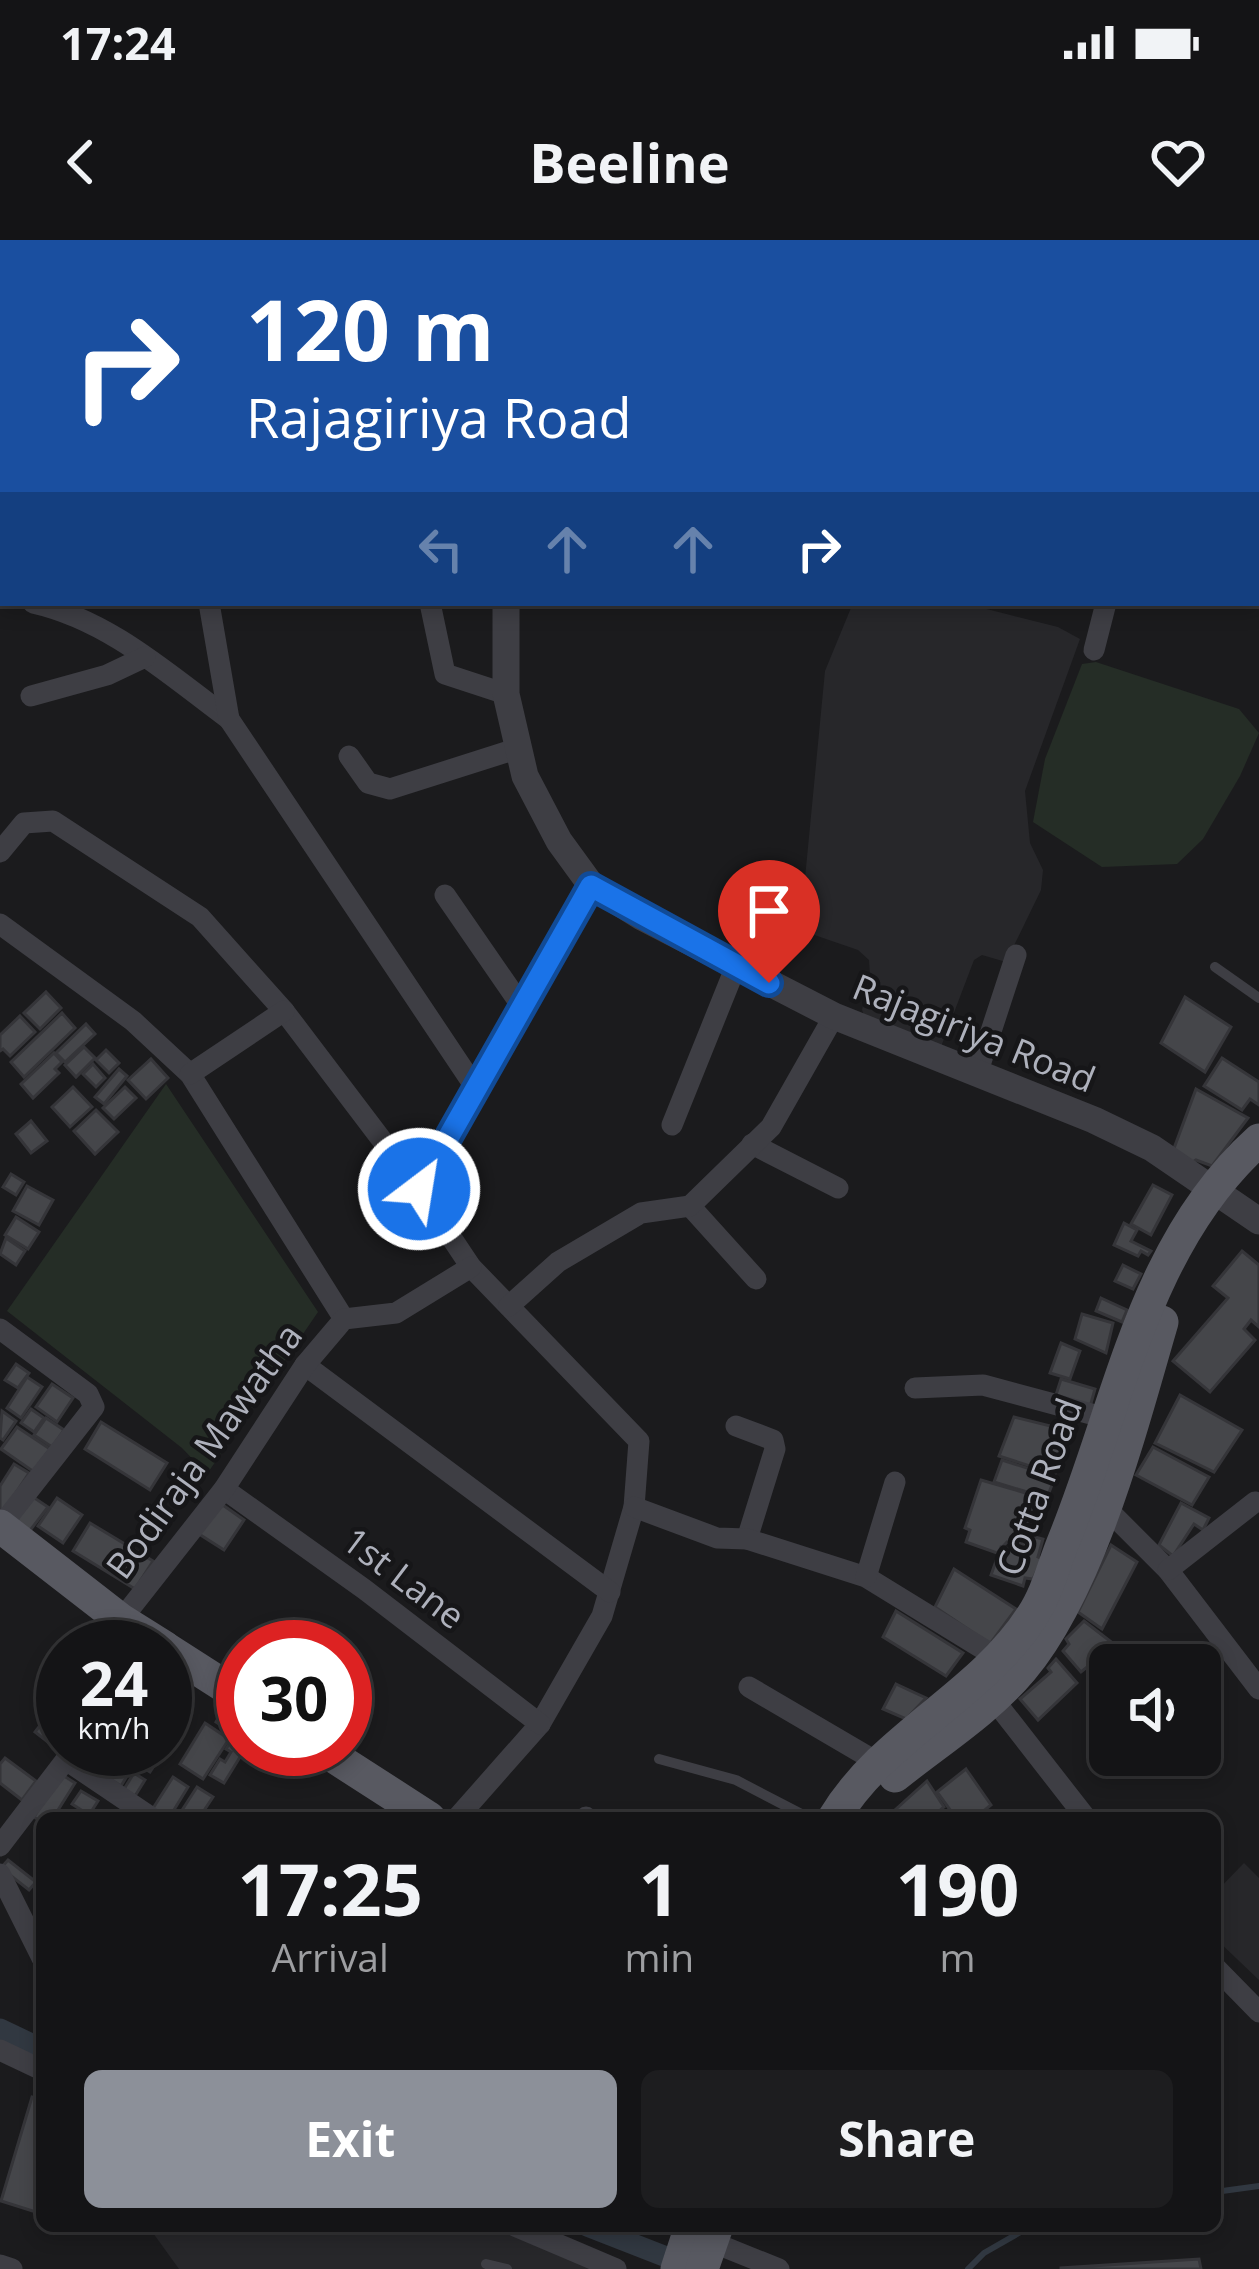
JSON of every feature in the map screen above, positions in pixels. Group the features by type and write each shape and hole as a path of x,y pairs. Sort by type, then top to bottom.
{"main road":[{"name":"Cotta Road","path":"864,1812 882,1786 1053,1629 1177,1244 1222,1196 1259,1140"},
{"name":"Cotta Road","path":"1222,1196 1259,1175"},
{"name":"Cotta Road","path":"1093,1502 1106,1418 1145,1342"},
{"path":"0,1526 121,1620"},
{"name":"Cotta Road","path":"837,1812 878,1762 996,1677"},
{"path":"364,1776 420,1812"}],"street":[{"path":"48,606 111,633 229,719 477,1090"},
{"path":"209,606 229,719"},
{"path":"431,606 445,674 506,694"},
{"name":"Rajagiriya Road","path":"506,606 506,694 525,776 559,841 591,886 834,1016 1094,1120 1152,1148 1259,1221"},
{"path":"1094,650 1105,606"},
{"path":"31,696 107,675 145,657"},
{"path":"350,756 368,783 390,789 519,748"},
{"path":"0,852 24,823 53,821 200,917 284,1011 419,1189 471,1267 639,1442 634,1507 602,1616 540,1724 462,1812"},
{"path":"419,1189 591,886"},
{"path":"445,895 523,1008"},
{"path":"0,924 133,1021 190,1074 344,1319"},
{"path":"977,1074 1016,955"},
{"path":"672,1125 736,966"},
{"path":"190,1074 284,1011"},
{"path":"509,1306 558,1262 641,1213 690,1206 771,1127 834,1016"},
{"path":"752,1144 838,1188"},
{"path":"690,1206 756,1279"},
{"name":"Bodiraja Mawatha","path":"121,1620 224,1489 305,1365 344,1319 396,1313 471,1267"},
{"path":"0,1329 88,1394 94,1407 0,1526"},
{"path":"305,1365 610,1592"},
{"path":"915,1388 983,1385 1106,1418"},
{"path":"736,1426 772,1440 775,1449 747,1539"},
{"path":"866,1577 895,1482"},
{"name":"1st Lane","path":"224,1489 287,1531 540,1724"},
{"path":"1093,1502 1168,1570 1259,1689"},
{"path":"1168,1570 1255,1502"},
{"path":"634,1507 717,1538 747,1539 866,1577 996,1677 1082,1812"},
{"path":"749,1688 878,1762"},
{"path":"0,1846 54,1776"},
{"path":"97,1776 144,1812"},
{"path":"0,1874 36,1946"},
{"path":"1221,1973 1259,2012"},
{"path":"0,2050 36,2067"},
{"path":"529,2232 616,2269"},
{"path":"699,2246 779,2269"},
{"path":"0,2265 12,2269"}],"lane":[{"path":"1215,967 1259,998"},
{"path":"659,1759 736,1780 797,1812"},
{"path":"486,2264 507,2269"}],"shaded area":[{"path":"852,606 975,606 1058,627 1080,639 1025,791 1030,843 1043,870 1041,890 1006,962 982,955 974,960 939,1052 866,1021 862,1010 869,960 858,950 800,930 825,671"},
{"path":"1096,662 1239,709 1259,733 1203,839 1177,864 1102,867 1033,822 1045,759 1082,664"},
{"path":"166,1084 318,1312 207,1474 182,1448 7,1311"},
{"path":"1244,1863 1259,1878 1259,1980 1221,1944 1221,1887"},
{"path":"152,2232 507,2232 597,2269 179,2269"}],"building":[{"path":"46,992 61,1008 40,1029 24,1013"},
{"path":"1185,997 1231,1027 1205,1072 1161,1043"},
{"path":"62,1013 75,1028 24,1077 11,1062"},
{"path":"20,1016 35,1032 10,1056 0,1051 0,1035"},
{"path":"86,1024 95,1034 65,1062 56,1053"},
{"path":"84,1047 95,1058 76,1077 65,1065"},
{"path":"106,1050 119,1063 109,1073 96,1060"},
{"path":"54,1053 62,1062 55,1069 59,1073 33,1098 21,1084"},
{"path":"1222,1058 1259,1082 1259,1105 1250,1099 1242,1110 1204,1086"},
{"path":"151,1059 168,1078 146,1099 128,1080"},
{"path":"93,1064 105,1078 96,1087 83,1074"},
{"path":"119,1069 127,1076 104,1104 95,1097"},
{"path":"73,1087 92,1107 70,1127 52,1107"},
{"path":"125,1087 136,1098 114,1119 103,1108"},
{"path":"1196,1089 1248,1118 1212,1166 1196,1160 1191,1163 1173,1151"},
{"path":"96,1110 118,1132 95,1154 74,1131"},
{"path":"31,1121 47,1141 31,1153 16,1134"},
{"path":"11,1174 24,1182 16,1195 3,1187"},
{"path":"1153,1185 1172,1195 1151,1235 1131,1224"},
{"path":"27,1186 53,1200 39,1225 13,1211"},
{"path":"16,1217 39,1232 28,1249 5,1235"},
{"path":"1124,1223 1137,1230 1131,1241 1151,1251 1148,1255 1141,1251 1138,1256 1114,1245"},
{"path":"6,1238 25,1251 16,1265 0,1254"},
{"path":"1242,1251 1259,1265 1259,1327 1251,1320 1244,1329 1255,1340 1210,1392 1173,1361 1228,1298 1213,1286"},
{"path":"1123,1265 1141,1274 1133,1289 1115,1281"},
{"path":"1101,1298 1127,1310 1122,1322 1096,1311"},
{"path":"1082,1314 1113,1323 1106,1353 1075,1339"},
{"path":"1061,1343 1080,1351 1070,1379 1050,1373"},
{"path":"16,1364 29,1373 18,1388 5,1380"},
{"path":"27,1377 42,1387 21,1418 7,1408"},
{"path":"1061,1379 1095,1389 1090,1407 1055,1398"},
{"path":"52,1384 73,1398 57,1422 36,1407"},
{"path":"1180,1395 1242,1430 1214,1472 1155,1443"},
{"path":"31,1409 44,1418 34,1432 21,1423"},
{"path":"2,1411 16,1421 3,1440 0,1438"},
{"path":"1014,1417 1071,1431 1055,1474 999,1456"},
{"path":"46,1418 64,1430 52,1447 34,1435"},
{"path":"101,1422 167,1463 150,1490 85,1449"},
{"path":"17,1427 50,1449 34,1472 1,1449"},
{"path":"1153,1447 1209,1477 1192,1505 1136,1475"},
{"path":"1002,1460 1055,1477 1047,1498 994,1482"},
{"path":"14,1464 29,1473 0,1517 0,1486"},
{"path":"981,1480 1036,1496 1019,1546 1007,1542 997,1553 966,1542 970,1530 965,1528"},
{"path":"33,1497 48,1507 25,1537 11,1526"},
{"path":"57,1498 82,1515 63,1543 38,1526"},
{"path":"220,1503 244,1520 224,1550 199,1534"},
{"path":"1181,1503 1209,1518 1203,1530 1194,1524 1173,1556 1159,1545"},
{"path":"90,1523 153,1561 135,1589 73,1551"},
{"path":"1027,1535 1043,1539 1038,1557 1042,1559 1033,1579 1025,1578 1023,1586 991,1575 1001,1547 1019,1551"},
{"path":"1111,1545 1137,1562 1102,1629 1078,1612"},
{"path":"954,1569 1016,1609 990,1644 935,1607"},
{"path":"896,1611 963,1653 946,1676 883,1637"},
{"path":"1084,1621 1114,1644 1089,1644 1089,1669 1081,1672 1063,1651 1069,1644 1066,1639"},
{"path":"1056,1659 1077,1683 1038,1720 1020,1699 1051,1672 1048,1668"},
{"path":"896,1684 926,1698 906,1719 883,1709"},
{"path":"205,1723 216,1730 216,1759 203,1779 192,1772 192,1744"},
{"path":"5,1758 36,1781 22,1800 0,1783 0,1764"},
{"path":"216,1765 216,1776 228,1776 224,1783 210,1775"},
{"path":"966,1769 991,1805 982,1812 952,1812 937,1792"},
{"path":"64,1776 75,1783 57,1812 37,1812"},
{"path":"105,1776 127,1776 121,1786"},
{"path":"132,1776 145,1780 135,1796 124,1789"},
{"path":"173,1777 188,1787 173,1812 151,1812"},
{"path":"927,1781 944,1807 938,1812 896,1809"},
{"path":"197,1787 213,1797 203,1812 181,1812"},
{"path":"81,1791 98,1801 91,1812 72,1804"},
{"path":"8,1860 36,1882 29,1890 1,1868"},
{"path":"32,2097 36,2098 36,2212 1,2201"},
{"path":"1199,2259 1201,2269 1061,2269 1061,2268"}],"waterway":[{"path":"0,2029 36,2046"},
{"path":"1221,2191 1259,2186"},
{"path":"602,2232 687,2265"},
{"path":"968,2269 984,2253 1021,2232"}],"route":[{"path":"419,1189 591,886 769,983"}]}
